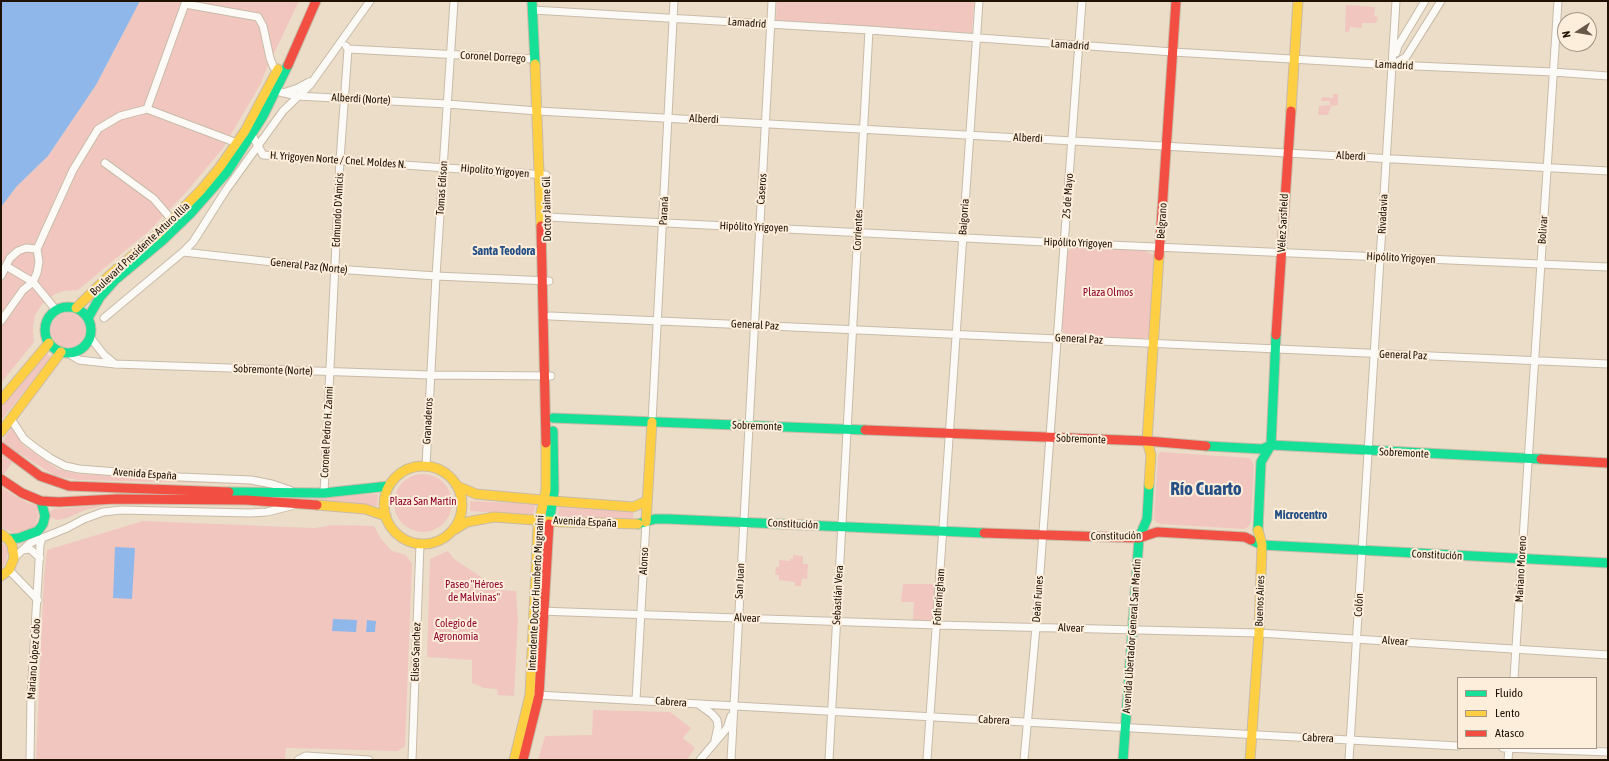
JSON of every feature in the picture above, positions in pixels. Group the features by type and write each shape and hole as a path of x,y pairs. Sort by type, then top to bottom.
{"main road":[{"name":"Boulevard Presidente Arturo Illia","path":"76,308 110,274 136,254 201,190 237,143 248,133 279,92 280,75 308,1"},
{"name":"Boulevard Presidente Arturo Illia","path":"88,318 100,297 115,280 163,240 207,196 227,172 280,75 316,1"},
{"name":"Belgrano","path":"1147,442 1176,1"},
{"name":"Vélez Sarsfield","path":"1271,446 1275,348 1298,1"},
{"name":"Doctor Jaime Gil","path":"536,6 535,59 541,111"},
{"name":"Doctor Jaime Gil","path":"536,6 541,111 548,376 553,418"},
{"name":"Doctor Jaime Gil","path":"543,174 547,217 545,281 550,316 548,376"},
{"path":"69,307 76,308 84,313 88,318 91,326 90,337 86,345 81,350 64,353 54,348 49,343 45,328 47,321 56,310 69,307"},
{"path":"1,400 49,343"},
{"path":"1,432 64,353"},
{"name":"Intendente Doctor Humberto Mugnaini","path":"523,760 535,695 539,520 546,484 548,376"},
{"name":"Intendente Doctor Humberto Mugnaini","path":"538,611 554,491 553,418"},
{"name":"Sobremonte","path":"553,418 950,433 1147,442 1250,449 1262,449 1271,446 1608,463"},
{"name":"Alonso","path":"646,522 652,422"},
{"name":"Avenida Libertador General San Martín","path":"1123,760 1139,538 1147,519 1151,455 1147,442"},
{"name":"Buenos Aires","path":"1250,760 1259,633 1262,545 1257,526 1262,462 1271,446"},
{"name":"Avenida España","path":"1,448 40,476 69,486 208,492 324,493 389,486"},
{"path":"426,466 438,469 449,476 457,486 461,497 462,508 459,520 454,530 444,538 433,543 420,544 409,541 399,535 391,527 386,516 384,504 389,486 393,480 402,472 413,467 426,466"},
{"name":"Avenida España","path":"1,479 22,492 42,501 59,502 116,498 246,500 365,509 386,516"},
{"name":"Avenida España","path":"457,486 476,494 553,501 633,507 647,501"},
{"path":"5,537 19,538 38,531 43,524 45,516 42,501"},
{"name":"Avenida España","path":"454,530 467,522 494,517 630,525 646,522"},
{"name":"Constitución","path":"646,522 668,519 744,521 1042,536 1139,538 1157,532 1245,537 1262,545 1608,563"},
{"path":"1,576 9,570 14,558 14,551 5,537"},
{"name":"Intendente Doctor Humberto Mugnaini","path":"514,760 535,695"}],"street":[{"path":"104,318 193,242 226,190 283,111 314,79 370,1"},
{"name":"Tomas Edison","path":"430,376 454,1"},
{"name":"Paraná","path":"652,422 674,1"},
{"name":"Caseros","path":"749,425 772,1"},
{"name":"Baigorria","path":"950,433 979,1"},
{"name":"25 de Mayo","path":"1049,438 1082,1"},
{"name":"Rivadavia","path":"1368,451 1396,1"},
{"path":"1393,65 1398,46 1425,1"},
{"path":"1393,65 1406,57 1441,1"},
{"name":"Bolivar","path":"1528,460 1558,1"},
{"path":"147,109 186,3 258,17 263,26 270,58 280,75"},
{"name":"Lamadrid","path":"536,6 674,18 869,30 1079,46 1608,76"},
{"name":"Corrientes","path":"847,429 869,30"},
{"path":"342,41 348,49"},
{"name":"Coronel Dorrego","path":"348,49 535,59"},
{"name":"Edmundo D'Amicis","path":"330,372 340,160 348,49"},
{"path":"279,92 298,88 314,79"},
{"name":"Alberdi (Norte)","path":"279,92 297,96 447,104"},
{"name":"Alberdi","path":"447,104 541,111 1608,171"},
{"path":"1,321 23,290 32,282 37,273 39,262 37,249 73,170 98,128 120,116 147,109 237,143"},
{"name":"H. Yrigoyen Norte / Cnel. Moldes N.","path":"248,133 263,155 444,166"},
{"path":"105,163 154,199 172,220"},
{"name":"Hipolito Yrigoyen","path":"444,166 543,174"},
{"name":"Hipólito Yrigoyen","path":"547,217 1064,243 1160,246 1282,253 1608,267"},
{"path":"1,276 10,258 18,251 26,248 37,249"},
{"name":"General Paz (Norte)","path":"182,252 335,270 436,276"},
{"path":"6,266 32,282 56,310"},
{"path":"436,276 545,281"},
{"name":"General Paz","path":"550,316 853,330 956,333 1608,364"},
{"path":"90,337 104,355 115,364"},
{"name":"Sobremonte (Norte)","path":"64,353 79,360 115,364 430,376"},
{"name":"Coronel Pedro H. Zanni","path":"324,493 330,372"},
{"path":"430,376 548,376"},
{"name":"Granaderos","path":"426,466 430,376"},
{"name":"Avenida España","path":"11,420 24,439 50,458 65,466 79,469 180,477 251,480 272,484 296,492"},
{"name":"San Juan","path":"731,760 749,425"},
{"name":"Sebastián Vera","path":"828,760 832,712 847,429"},
{"name":"Fotheringham","path":"927,760 950,433"},
{"name":"Deán Funes","path":"1024,760 1036,627 1049,438"},
{"name":"Colón","path":"1349,760 1368,451"},
{"name":"Mariano Moreno","path":"1514,677 1528,460"},
{"name":"Avenida España","path":"14,558 30,543 102,512 121,510 250,513 268,512 299,504"},
{"name":"Alonso","path":"636,700 646,522"},
{"name":"Mariano López Cobo","path":"30,760 31,696 38,600 40,545 42,538"},
{"name":"Eliseo Sanchez","path":"412,760 420,544"},
{"path":"23,550 30,549 40,558"},
{"path":"9,570 38,600"},
{"name":"Alvear","path":"538,611 937,625 1259,633 1608,655"},
{"name":"Cabrera","path":"535,695 1457,746"},
{"path":"698,704 712,714 717,720 718,727 714,742"},
{"path":"700,760 727,728 735,706"},
{"path":"1508,760 1509,749"},
{"path":"1534,749 1608,752"},
{"path":"298,760 306,756 369,760"}],"green space":[{"path":"140,1 299,1 260,85 223,148 188,190 150,230 78,290 64,291 55,294 43,303 35,315 33,328 34,342 1,383 1,207 17,186 48,156 96,85"},
{"path":"777,1 974,1 972,33 776,20"},
{"path":"1346,5 1375,7 1374,16 1378,17 1376,23 1362,23 1362,28 1350,27 1349,32 1345,32"},
{"path":"1333,94 1338,94 1338,105 1331,106 1328,115 1318,115 1319,106 1330,105 1330,101 1321,101 1322,97 1333,98"},
{"name":"Plaza Olmos","path":"1073,247 1145,251 1154,255 1149,337 1140,339 1071,336 1064,333 1062,328 1066,255"},
{"path":"65,313 71,313 75,314 82,320 85,330 84,337 78,344 71,347 65,347 61,346 54,340 51,333 51,327 52,323 58,316"},
{"path":"45,353 51,357 1,421 1,405"},
{"path":"12,427 23,445 58,469 79,474 249,484 78,480 55,476 19,453 1,478 1,444"},
{"path":"1160,452 1250,458 1254,465 1251,522 1248,527 1244,529 1161,524 1156,522 1154,518 1158,455"},
{"name":"Plaza San Martín","path":"423,474 434,476 447,487 450,492 452,503 450,514 439,527 434,530 423,532 412,530 399,519 396,514 394,503 396,492 407,479 412,476"},
{"path":"1,486 28,503 37,505 38,516 36,524 33,528 13,533 1,527"},
{"path":"378,494 377,506 283,497"},
{"path":"470,501 536,504 533,515 470,511"},
{"path":"106,505 85,510 67,518 57,520 50,517 50,512 54,509"},
{"path":"559,507 633,511 633,521 557,517"},
{"path":"143,521 315,528 332,525 374,526 381,539 392,551 406,555 412,564 405,746 398,751 286,748 285,760 36,760 44,577 47,550"},
{"path":"1,541 7,548 8,554 5,564 1,569"},
{"name":"Colegio de Agronomia","path":"448,551 453,558 500,590 516,591 518,619 514,696 498,695 497,689 484,688 472,683 472,660 427,657 430,559"},
{"path":"793,555 803,556 803,564 808,564 807,579 802,578 801,586 795,586 795,582 779,580 779,575 775,575 776,567 779,567 779,560 790,561 790,559 793,559"},
{"path":"903,584 935,584 933,622 913,621 914,602 901,602"},
{"path":"593,710 670,712 691,728 683,738 695,748 687,760 538,760 545,736 592,735"}],"water":[{"path":"1,1 140,1 96,85 48,156 17,186 1,207"},
{"path":"1203,483 1207,483 1211,489 1207,495 1203,495 1199,491 1199,487"},
{"path":"115,547 135,548 132,599 113,598"},
{"path":"333,619 357,620 356,632 332,631"},
{"path":"367,620 376,621 375,632 366,632"}],"traffic: fast":[{"path":"532,1 535,64"},
{"path":"88,318 100,297 115,280 163,240 190,214 227,172 263,116 288,65"},
{"path":"64,307 72,307 81,311 87,317 91,330 87,343 81,349 72,353 64,353 55,349 49,343 45,334 45,326 49,317 55,311 64,307"},
{"path":"1258,530 1261,462 1271,445 1276,335"},
{"path":"553,418 865,430"},
{"path":"549,524 554,491 553,431"},
{"path":"1206,446 1262,449 1271,445 1541,459"},
{"path":"1123,760 1139,538 1147,519 1149,485"},
{"path":"229,492 324,493 389,486"},
{"path":"8,539 19,538 38,531 43,524 45,516 41,501"},
{"path":"638,524 655,519 668,519 984,533"},
{"path":"1251,540 1262,545 1608,563"}],"traffic: slow":[{"path":"1291,111 1298,1"},
{"path":"535,64 541,226"},
{"path":"76,308 110,275 158,234 201,190 220,167 245,131 278,69"},
{"path":"1149,485 1151,455 1147,441 1159,256"},
{"path":"1,400 49,343"},
{"path":"1,432 61,352"},
{"path":"646,522 652,422"},
{"path":"514,760 530,695 538,527 546,490 546,443"},
{"path":"423,466 438,469 450,478 459,490 462,505 459,520 450,532 438,541 423,544 408,541 396,532 387,520 384,505 387,490 396,478 408,469 423,466"},
{"path":"457,486 476,494 553,501 633,507 647,501"},
{"path":"317,505 365,509 386,516"},
{"path":"454,530 467,522 494,517 561,522 638,524"},
{"path":"1250,760 1259,633 1262,545 1258,530"},
{"path":"1,534 8,539 12,545 14,558 9,570 1,576"}],"traffic: jam":[{"path":"288,65 316,1"},
{"path":"1159,256 1176,1"},
{"path":"1276,335 1291,111"},
{"path":"541,226 546,443"},
{"path":"865,430 1147,441 1206,446"},
{"path":"1,447 40,476 69,486 229,492"},
{"path":"1541,459 1608,463"},
{"path":"1,479 22,493 41,501 59,502 116,499 246,500 317,505"},
{"path":"523,760 539,695 549,524"},
{"path":"984,533 1139,538 1157,532 1245,537 1251,540"}],"district":[{"name":"Santa Teodora","path":"504,251"},
{"name":"Río Cuarto","path":"1206,489"},
{"name":"Microcentro","path":"1301,515"}],"park label":[{"name":"Paseo \"Héroes de Malvinas\"","path":"474,591"}]}
